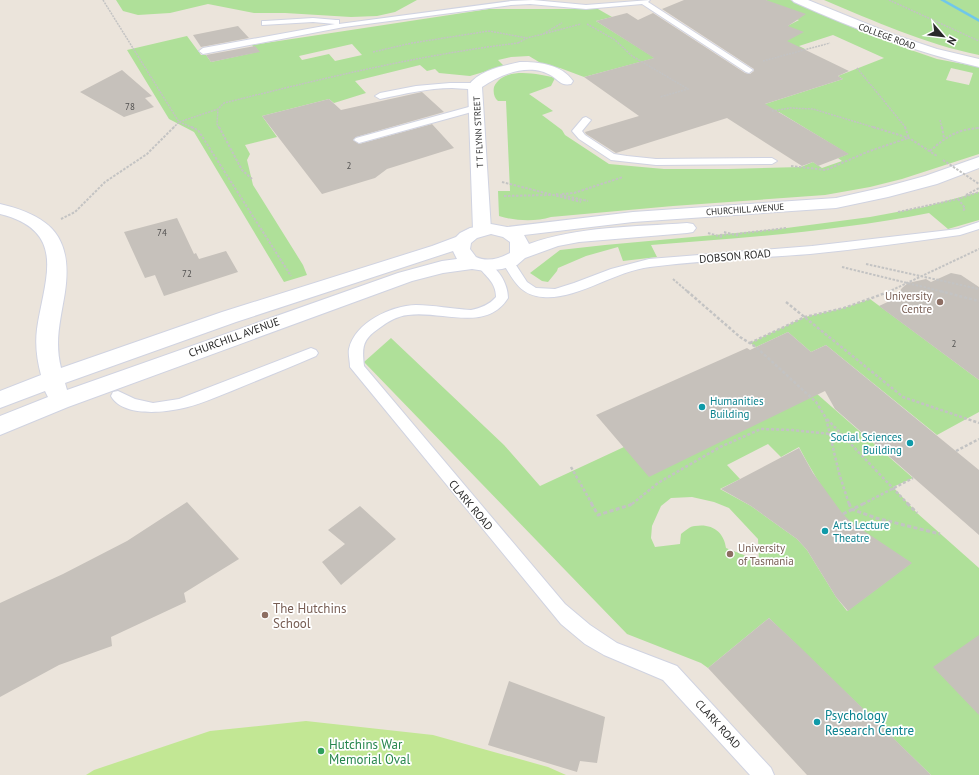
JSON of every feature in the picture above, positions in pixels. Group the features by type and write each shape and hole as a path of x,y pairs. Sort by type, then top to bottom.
{"street":[{"name":"COLLEGE ROAD","path":"798,0 910,45 948,56 979,62"},
{"name":"T T FLYNN STREET","path":"482,230 475,86 496,72 522,66 553,70 566,81"},
{"name":"CHURCHILL AVENUE","path":"506,232 633,217 836,203 888,192 931,180 979,162"},
{"name":"CHURCHILL AVENUE","path":"514,258 554,241 579,237 700,227 846,212 935,192 979,178"},
{"path":"0,209 27,217 43,227 58,256 57,285 47,336 48,365 60,401"},
{"path":"491,229 506,232 517,239 520,244 514,258 494,266 478,264 466,258 461,252 460,246 468,236 482,230 491,229"},
{"name":"CHURCHILL AVENUE","path":"0,400 53,378 302,293 433,252 463,241"},
{"name":"CHURCHILL AVENUE","path":"0,426 60,401 405,277 442,267 478,264"}],"lane":[{"path":"560,5 574,0"},
{"path":"202,52 355,24 511,3 530,2 586,7 645,1 746,68"},
{"path":"265,23 313,20 355,24"},
{"path":"380,96 428,86 453,84 475,86"},
{"path":"359,140 476,108"},
{"path":"586,120 577,131 582,138 611,156 656,162 772,161"},
{"name":"DOBSON ROAD","path":"523,285 538,292 558,292 625,268 649,263 812,250 960,232 979,225"},
{"path":"478,264 501,284 503,291 523,285 514,258"},
{"name":"CLARK ROAD","path":"503,291 502,298 497,305 480,313 464,314 409,310 385,319 367,329 356,348 357,367 559,610 588,637 630,659 656,666 670,673 764,775"},
{"path":"118,396 131,404 153,408 180,404 212,393 311,353"}],"path":[{"path":"103,0 179,122 198,130 302,293"},
{"path":"889,0 979,41"},
{"path":"43,227 75,212 105,182 147,154 179,122 218,109 224,103 382,65 468,48 518,43 527,38 590,21"},
{"path":"543,34 564,22"},
{"path":"585,23 615,40 632,56 688,89 660,97"},
{"path":"373,52 412,43 490,31 527,38"},
{"path":"746,68 830,43"},
{"path":"857,68 907,130 909,138"},
{"path":"772,111 790,108 813,109 909,138 930,151 944,138 960,130 979,128"},
{"path":"218,109 217,124 242,170 252,179"},
{"path":"940,120 944,138"},
{"path":"772,161 792,166 826,170 867,152 909,138"},
{"path":"943,160 979,184"},
{"path":"528,196 574,193 625,176"},
{"path":"480,177 589,201"},
{"path":"958,199 979,188"},
{"path":"894,212 958,199 979,192"},
{"path":"57,215 66,223"},
{"path":"707,237 787,228"},
{"path":"722,231 745,237"},
{"path":"750,343 805,317 844,308 874,298 979,249"},
{"path":"862,263 979,289"},
{"path":"672,279 740,337 750,343 816,402 826,418 917,513"},
{"path":"786,302 902,397 979,423"},
{"path":"826,418 839,473 851,509"},
{"path":"571,467 598,515 630,505 664,479 720,447 761,429 792,430 830,434"},
{"path":"956,451 979,439"},
{"path":"843,514 913,478"},
{"path":"851,509 876,518 940,534"}],"green space":[{"path":"116,0 417,0 395,12 377,16 351,17 285,13 254,13 208,4 170,13 138,15 123,11"},
{"path":"766,0 790,0 854,28 908,49 937,59 979,67 979,154 902,179 870,187 825,195 673,206 532,220 518,220 499,216 498,191 510,191 506,101 497,100 494,95 494,87 499,80 505,76 513,74 522,73 555,78 551,86 529,94 553,111 542,115 562,130 565,135 609,164 664,169 728,169 801,167 813,162 822,168 842,161 838,158 848,154 779,112 773,114 759,106 843,79 838,76 884,58 833,35 799,46 805,49 755,63 766,37 799,20 777,12","holes":["951,68 973,73 969,85 946,80"]},
{"path":"824,0 979,0 979,55 939,45 919,38"},
{"path":"489,9 598,9 612,17 596,21 655,58 584,77 560,68 544,65 529,56 511,57 498,60 504,66 470,76 439,73 435,69 427,71 420,65 355,81 366,93 334,103 329,99 262,116 277,137 245,145 250,154 247,160 253,185 303,265 307,275 284,282 194,132 169,119 127,50 187,36 201,55 206,55 211,62 257,52 252,45","holes":["352,44 362,55 335,61 329,54 302,60 299,56"]},
{"path":"979,192 979,220 948,229 929,213 860,225 756,237 651,245 657,257 623,261 618,247 586,256 558,268 548,282 542,281 530,273 560,250 779,229 870,217 924,207"},
{"path":"870,299 979,380 979,412 937,435 826,345 811,352 788,332 756,347 750,343 805,317 844,308"},
{"path":"391,338 504,445 540,486 624,447 784,365 913,478 893,487 917,513 979,568 979,775 931,775 769,618 708,668 701,663 627,634 364,362","holes":["768,444 781,457 799,447 823,488 845,517 866,534 911,563 847,611 836,597 807,550 797,539 751,506 720,489 740,479 727,465","692,497 714,502 729,508 758,539 759,561 726,548 725,542 720,533 712,527 701,525 693,526 681,534 680,544 655,547 651,538 652,526 661,506 671,498"]},
{"name":"Hutchins War Memorial Oval","path":"306,721 433,735 548,767 566,775 86,775 94,770 210,731"}],"building":[{"path":"684,0 766,0 806,14 788,26 804,32 787,41 849,71 838,76 843,79 765,104 849,154 818,166 813,162 802,166 727,118 616,153 586,134 585,132 639,116 584,77 654,58 596,21 627,13 638,20 653,13 745,73 750,74 754,71 754,69 662,9"},
{"path":"238,26 249,38 201,47 193,35"},
{"path":"255,46 260,52 211,62 206,55"},
{"path":"122,70 152,96 145,98 154,107 124,117 80,92"},
{"path":"422,92 444,112 356,137 353,140 359,144 432,124 454,148 387,169 375,178 322,194 262,116 329,99 341,110"},
{"path":"177,218 194,254 196,253 199,259 226,251 238,272 164,296 155,275 145,278 124,232"},
{"path":"951,273 961,275 979,287 979,380 879,306 894,299 902,288 908,283 926,279 931,282"},
{"path":"788,332 811,352 826,345 979,470 979,535 835,409 825,391 649,477 596,415 747,348 750,350"},
{"name":"Arts Lecture Theatre","path":"799,448 813,473 842,513 852,523 912,563 848,611 836,597 807,550 797,539 751,506 721,489"},
{"path":"187,502 239,559 184,593 186,602 111,637 112,646 59,665 0,697 0,603 63,574 127,541"},
{"path":"360,506 396,539 341,585 322,562 345,544 328,530"},
{"name":"Psychology Research Centre","path":"769,618 931,775 807,775 708,668"},
{"path":"979,635 979,715 933,667"},
{"path":"509,681 605,717 597,763 580,761 577,772 488,745"}],"waterway":[{"path":"942,0 979,21"}],"place":[{"name":"University Centre","path":"940,302"},
{"name":"Humanities Building","path":"702,407"},
{"name":"Social Sciences Building","path":"910,443"},
{"name":"Arts Lecture Theatre","path":"825,531"},
{"name":"University of Tasmania","path":"730,554"},
{"name":"The Hutchins School","path":"265,615"},
{"name":"Psychology Research Centre","path":"817,722"},
{"name":"Hutchins War Memorial Oval","path":"321,751"}]}
